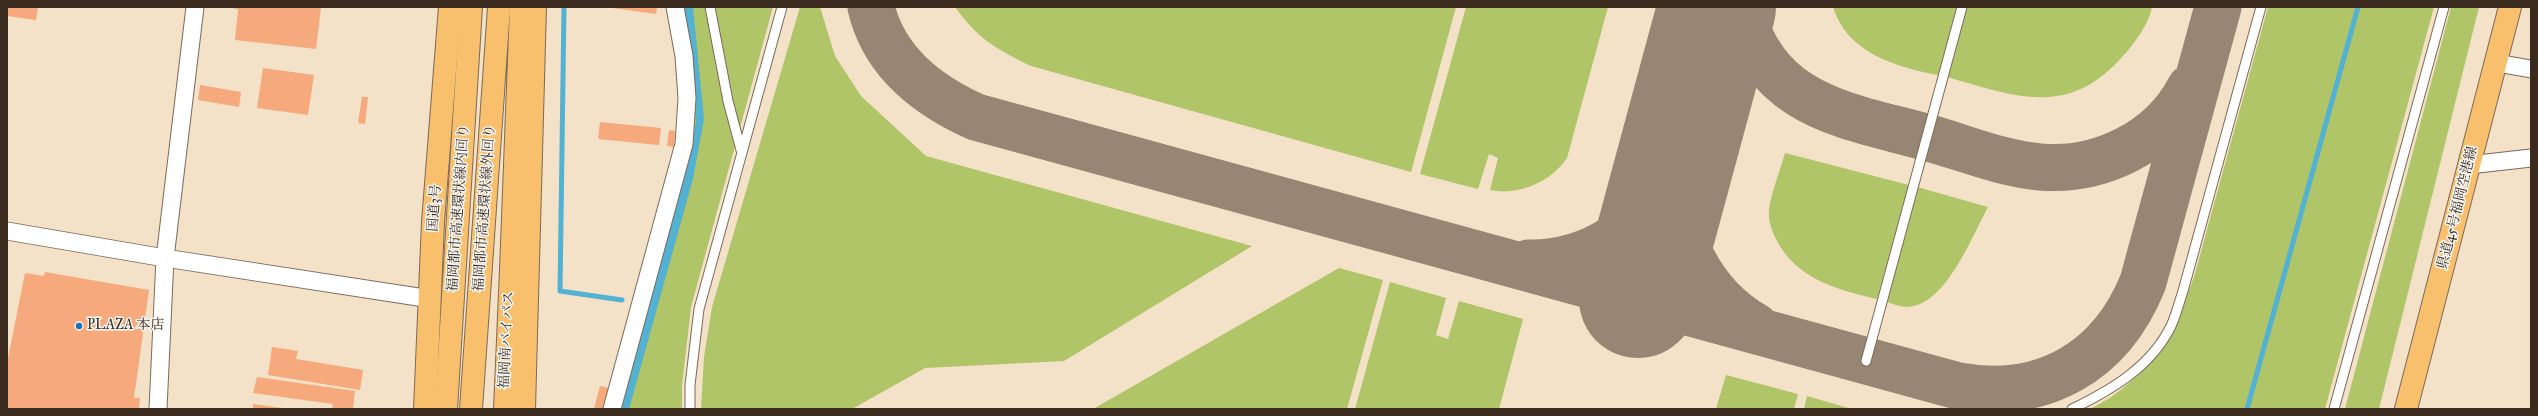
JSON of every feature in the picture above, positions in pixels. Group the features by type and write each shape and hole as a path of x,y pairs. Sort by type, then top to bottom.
{"main road":[{"name":"国道3号","path":"425,409 432,299 433,222 450,7"},
{"path":"437,409 445,263 470,7"},
{"name":"福岡都市高速環状線内回り","path":"446,409 470,7"},
{"name":"福岡都市高速環状線外回り","path":"471,409 499,7"},
{"name":"福岡南バイパス","path":"505,409 520,7"},
{"path":"524,409 535,7"},
{"name":"県道45号福岡空港線","path":"2406,409 2431,320 2468,165 2497,63 2510,7"}],"street":[{"path":"158,409 165,258 195,7"},
{"path":"612,409 684,144 687,98 684,56 675,7"},
{"path":"2497,63 2531,69"},
{"path":"2468,165 2531,158"},
{"path":"7,231 165,258 432,299"}],"lane":[{"path":"710,7 728,101 742,151"},
{"path":"690,409 690,385 699,309 782,7"},
{"path":"1866,361 1962,7"},
{"path":"2072,409 2099,396 2132,374 2154,352 2171,326 2184,291 2261,7"},
{"path":"2334,409 2444,7"}],"green space":[{"path":"684,7 773,7 691,307 682,386 682,409 621,409 684,177 693,122"},
{"path":"800,7 820,7 835,56 861,96 926,156 1252,246 1064,361 925,368 852,409 701,409 704,357 712,307"},
{"path":"955,7 1456,7 1411,172 1031,66 988,42 963,18"},
{"path":"1466,7 1608,7 1567,158 1552,174 1533,185 1522,189 1512,191 1490,190 1498,158 1489,154 1478,189 1420,174"},
{"path":"1833,7 1957,7 1938,75 1922,72 1890,62 1861,47 1849,36 1840,23"},
{"path":"1966,7 2152,7 2148,20 2136,40 2123,56 2102,76 2082,89 2061,95 2040,97 1995,91 1947,77"},
{"path":"2268,7 2434,7 2325,409 2090,409 2110,398 2127,385 2156,354 2177,318 2186,298 2194,277"},
{"path":"2451,7 2479,7 2379,409 2345,409"},
{"path":"1785,153 1909,185 1877,299 1833,287 1820,281 1807,274 1785,254 1770,225 1769,209"},
{"path":"1917,187 1988,207 1966,251 1946,282 1934,295 1922,303 1905,307 1887,302"},
{"path":"1339,268 1383,280 1347,409 1093,409"},
{"path":"1390,282 1446,298 1436,335 1448,339 1459,301 1523,319 1499,409 1355,409"},
{"path":"1726,375 1798,394 1794,409 1716,409"},
{"path":"1807,396 1852,409 1804,409"}],"water":[{"path":"684,7 693,7 704,119 693,179 629,409 621,409 684,177 696,122"}],"building":[{"path":"7,7 38,7 36,20 7,16"},
{"path":"226,7 321,7 316,49 235,40 238,9"},
{"path":"605,7 657,7 656,14"},
{"path":"263,68 314,75 308,115 257,108"},
{"path":"200,85 241,92 239,107 198,100"},
{"path":"362,97 368,97 365,124 358,123"},
{"path":"600,122 661,128 659,145 598,139"},
{"path":"669,130 675,131 674,147 667,146"},
{"name":"PLAZA 本店","path":"45,272 149,290 134,398 140,398 139,409 7,409 7,363 25,273 44,276"},
{"path":"272,347 298,351 296,359 363,370 360,390 268,375"},
{"path":"257,377 355,391 353,409 332,409 333,404 253,393"},
{"path":"600,386 610,388 604,409 594,409"},
{"path":"253,404 282,408 282,409 253,409"}],"waterway":[{"path":"564,7 560,291 622,300"},
{"path":"2247,409 2358,7"}],"taxiway":[{"path":"871,7 877,27 886,44 897,60 910,74 941,98 976,117 1958,386 1989,389 2018,387 2045,381 2070,370 2093,354 2113,334 2129,310 2143,282 2218,7"},
{"path":"1739,7 1752,41 1769,67 1789,87 1812,101 1838,113 1867,122 1929,138 2012,163 2040,167 2063,167 2085,164 2127,150 2146,138 2163,124 2178,107 2190,88"},
{"path":"1672,171 1673,194 1677,217 1684,240 1693,261 1719,298 1736,314 1756,327"},
{"path":"1528,263 1551,262 1574,257 1614,239 1647,210 1672,171"}],"runway":[{"path":"1638,299 1717,7"}],"place":[{"name":"PLAZA 本店","path":"79,326"}]}
